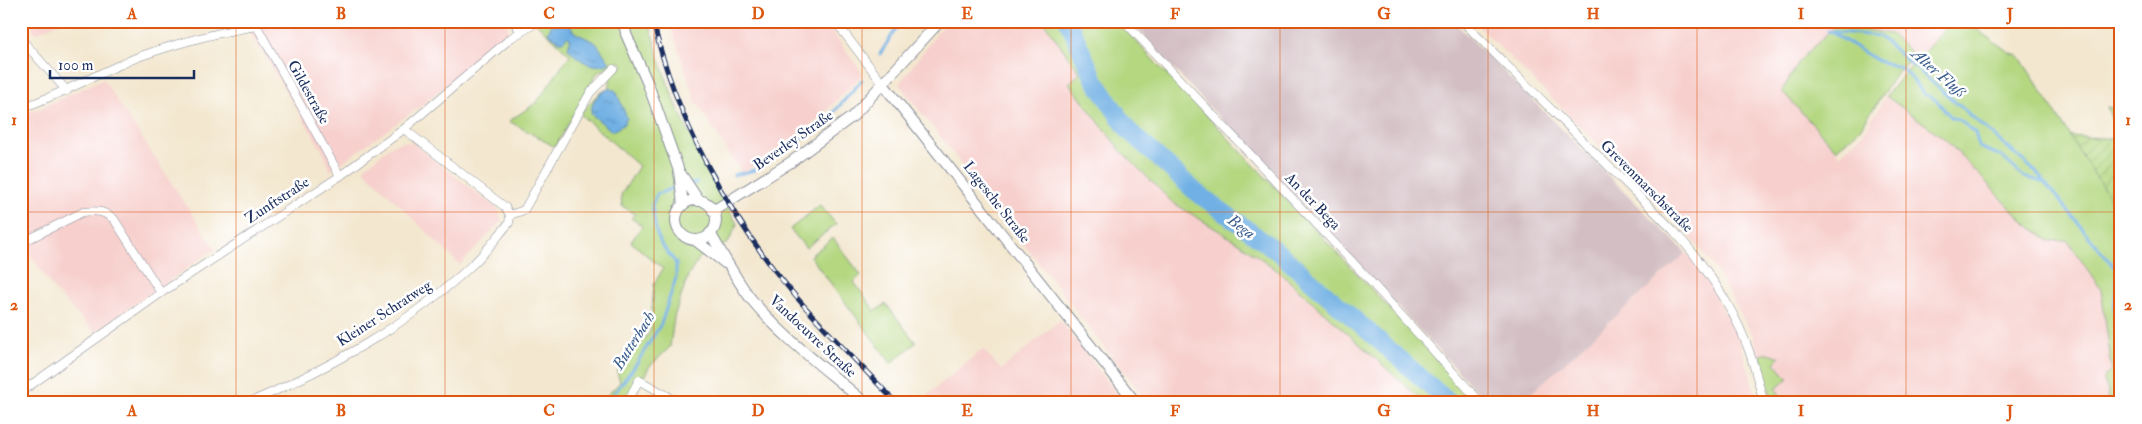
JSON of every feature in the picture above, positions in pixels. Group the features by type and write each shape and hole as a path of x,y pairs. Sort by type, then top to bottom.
{"street":[{"path":"513,21 521,32"},
{"name":"Zunftstraße","path":"21,392 161,293 340,176 404,128 521,32 539,21"},
{"path":"615,21 626,34"},
{"path":"624,21 626,34 648,84 679,171 683,205"},
{"name":"Lagesche Straße","path":"835,21 1136,403"},
{"name":"Beverley Straße","path":"713,210 791,162 853,116 940,21"},
{"name":"An der Bega","path":"1124,21 1361,271 1481,403"},
{"name":"Grevenmarschstraße","path":"1462,21 1673,230 1698,258 1741,330 1750,352 1764,403"},
{"path":"21,108 67,91 141,56 255,24"},
{"name":"Gildestraße","path":"255,24 340,176"},
{"path":"21,39 67,91"},
{"name":"Kleiner Schratweg","path":"248,403 294,383 363,346 442,291 480,258 509,223 510,215 524,210 590,93 613,69"},
{"path":"404,128 505,207 510,215"},
{"path":"679,171 699,201 713,210 715,225 710,234 703,239 695,240 684,236 677,227 677,215 683,205 688,202 699,201"},
{"path":"21,242 83,212 94,210 104,212 114,219 161,293"},
{"name":"Vandoeuvre Straße","path":"710,234 726,263 751,298 783,332 822,368 865,403"},
{"name":"Vandoeuvre Straße","path":"695,240 726,263"},
{"path":"631,395 639,380 680,403"}],"shaded area":[{"path":"27,21 62,21 36,33"},
{"path":"243,21 506,21 509,31 422,105 330,171 324,153"},
{"path":"669,21 824,21 863,74 810,127 742,173 696,102"},
{"path":"946,21 1043,21 1080,74 1069,83 1120,150 1172,202 1242,245 1277,270 1425,403 1148,403 899,84"},
{"path":"1132,21 1453,21 1686,253 1520,403 1488,403 1157,51"},
{"path":"1473,21 1952,21 1918,58 1891,34 1783,91 1840,155 1864,133 1886,96 1944,138 2023,221 2066,239 2101,289 2112,370 2103,378 2108,391 2107,403 1772,403 1753,336 1713,265 1678,222"},
{"path":"103,79 215,249 95,332 55,291 21,241 21,115 41,108"},
{"path":"403,142 412,143 499,210 501,221 460,265 363,169 391,146"},
{"path":"1686,253 1700,269 1738,335 1758,403 1520,403"},
{"path":"1060,320 1124,403 921,403 920,401 983,349 1001,370"}],"green space":[{"path":"534,21 649,21 656,49 675,101 698,151 737,224 728,243 700,257 688,276 674,317 670,347 649,367 634,397 645,403 600,403 620,382 617,372 621,364 650,332 654,284 663,269 631,242 642,226 631,218 635,214 622,206 621,195 639,166 580,114 598,94 610,88 610,75 623,66 620,61 597,73 555,147 509,121 536,103 570,55"},
{"path":"1043,21 1118,21 1477,403 1425,403 1277,270 1242,245 1172,202 1120,150 1069,83 1080,73"},
{"path":"1952,21 1964,21 2021,59 2121,215 2121,271 2115,310 2121,403 2107,403 2108,391 2103,378 2112,370 2101,289 2067,240 2049,241 2023,221 1944,138 1886,96"},
{"path":"1836,25 1891,34 1914,55 1896,74 1860,129 1836,150 1782,91 1800,60"},
{"path":"2107,107 2121,108 2121,215 2069,136 2119,139"},
{"path":"820,205 836,224 806,248 790,229"},
{"path":"833,238 861,275 854,282 875,311 886,304 916,343 891,363 810,256"},
{"path":"2121,271 2121,385 2115,310"},
{"path":"1769,353 1780,357 1774,363 1788,378 1776,389 1780,395 1775,399 1778,403 1773,403 1772,401 1760,355"}],"water":[{"path":"568,21 574,32 596,43 610,63 592,65 587,63 568,48 570,39 568,36 563,41 559,41 548,33 552,24"},
{"path":"610,88 616,91 627,118 623,125 612,131 591,114 596,98"}],"waterway":[{"path":"880,54 901,21"},
{"name":"Bega","path":"1068,21 1094,79 1128,130 1196,192 1278,252 1450,403"},
{"name":"Alter Fluß","path":"1828,31 1879,36 2036,172 2118,272 2114,309 2120,403"},
{"name":"Alter Fluß","path":"1831,32 1878,61 1899,67 1908,74 1924,94 1936,100 1951,117 1975,132 1979,147 2001,156 2024,177 2043,182"},
{"path":"790,146 827,120 862,80"},
{"path":"734,175 755,170 773,158"},
{"path":"691,184 697,183"},
{"name":"Butterbach","path":"607,403 635,366 661,324 676,278 676,263 661,244 656,231 652,205 657,194 674,188"}],"railway":[{"path":"653,21 675,94 690,130 726,199 769,263 792,292 830,335 896,403"}]}
